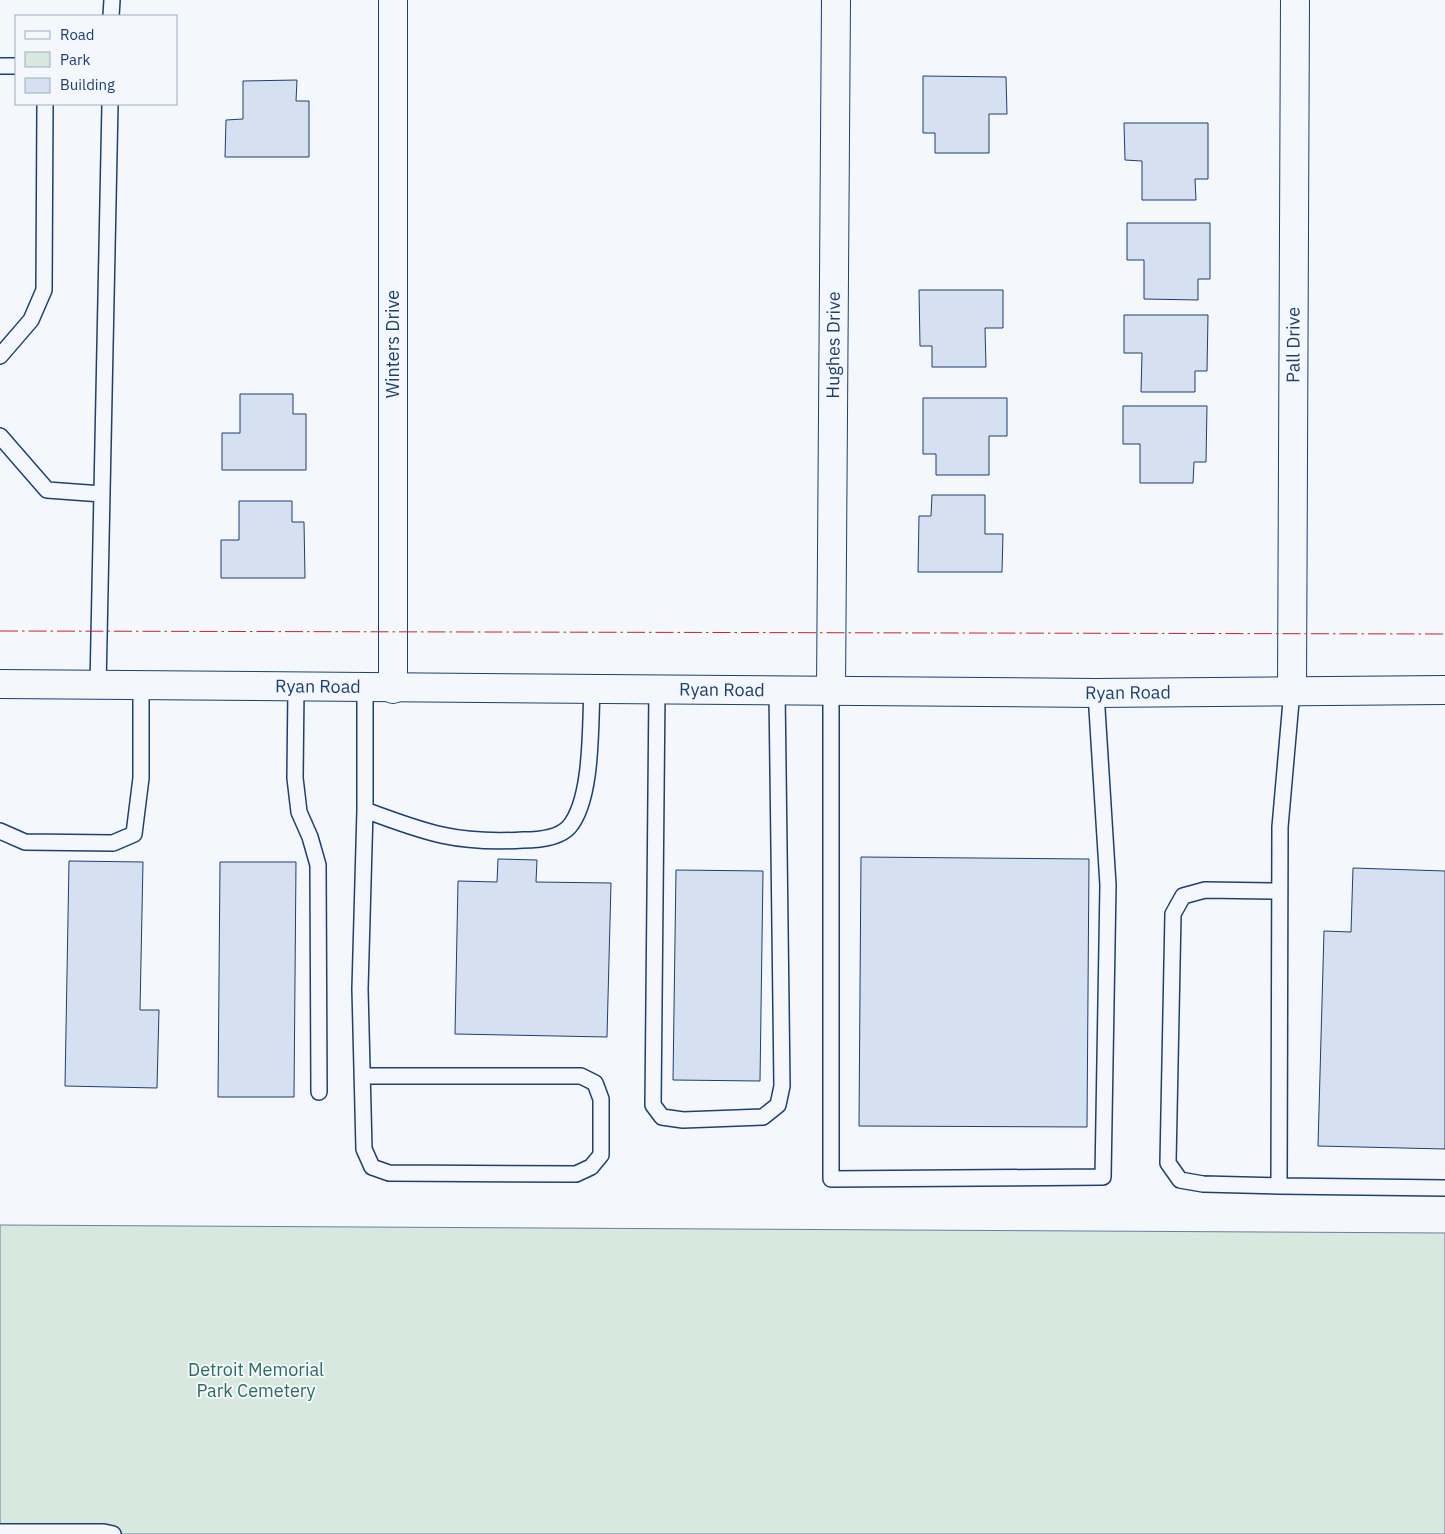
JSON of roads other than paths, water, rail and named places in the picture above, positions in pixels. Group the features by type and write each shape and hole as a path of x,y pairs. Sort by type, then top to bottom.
{"street":[{"name":"Winters Drive","path":"393,688 394,0"},
{"name":"Hughes Drive","path":"831,691 836,0"},
{"name":"Pall Drive","path":"1292,690 1295,0"},
{"name":"Ryan Road","path":"0,684 296,688 1096,693 1445,690"}],"lane":[{"path":"111,15 112,0"},
{"path":"0,66 15,66"},
{"path":"0,356 31,320 44,290 45,105"},
{"path":"98,686 110,105"},
{"path":"0,436 47,490 102,494"},
{"path":"0,832 24,842 113,843 134,834 141,778 141,686"},
{"path":"296,688 295,778 299,812 310,837 318,865 319,1092"},
{"path":"362,1076 581,1076 595,1083 601,1098 601,1155 591,1167 576,1174 389,1172 372,1167 364,1149 362,1076 360,989 365,810 365,688"},
{"path":"365,810 424,832 453,839 487,842 544,839 569,828 580,806 587,778 592,690"},
{"path":"657,690 653,1105 662,1117 683,1120 763,1117 778,1105 782,1086 783,1059 777,690"},
{"path":"1279,1186 1280,827 1292,690"},
{"path":"831,691 831,1179 1103,1177 1108,885 1096,693"},
{"path":"1279,891 1205,890 1183,896 1173,914 1168,1162 1180,1180 1203,1184 1445,1188"},
{"path":"0,1532 104,1532 113,1534"}],"park label":[{"name":"Detroit Memorial Park Cemetery","path":"256,1380"}]}
